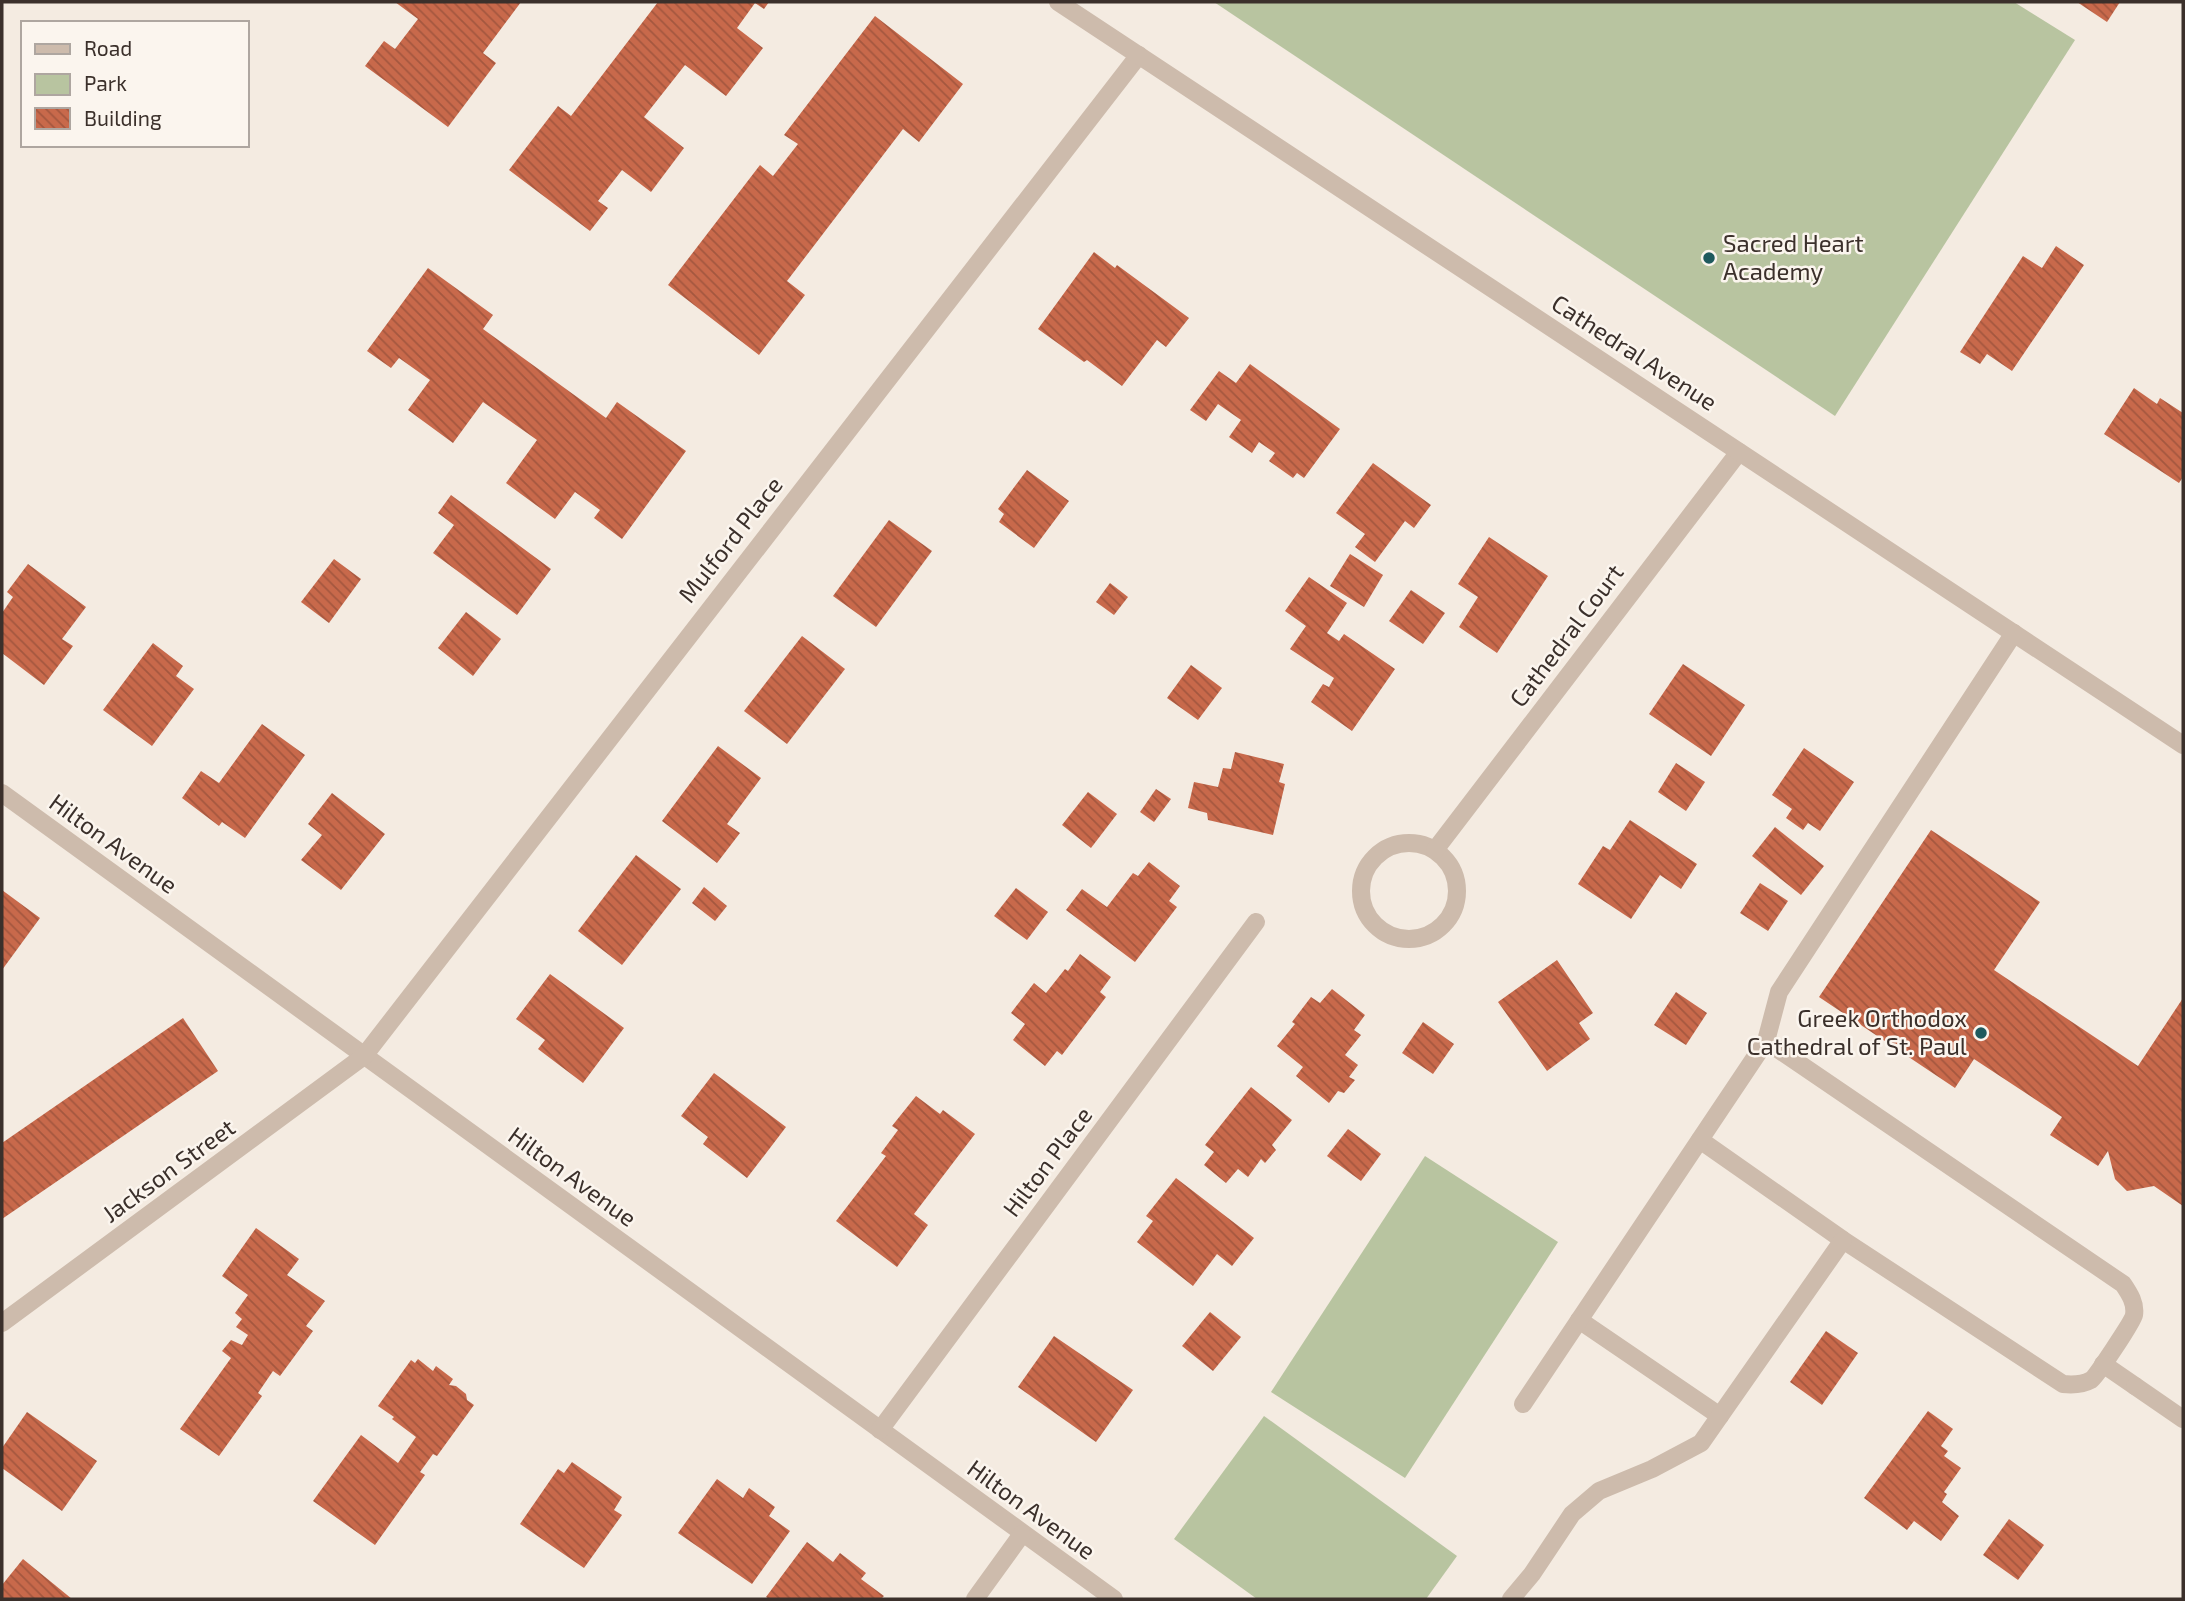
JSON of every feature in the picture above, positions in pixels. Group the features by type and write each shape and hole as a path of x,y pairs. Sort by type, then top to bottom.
{"street":[{"name":"Cathedral Avenue","path":"1058,2 2183,745"},
{"name":"Mulford Place","path":"364,1056 1139,55"},
{"name":"Cathedral Court","path":"1435,849 1739,452"},
{"path":"1523,1404 1766,1041 1779,992 2014,633"},
{"name":"Hilton Avenue","path":"2,793 1114,1599"},
{"path":"1402,843 1435,849 1446,859 1454,872 1458,887 1457,902 1450,916 1440,928 1427,936 1397,938 1383,932 1371,921 1363,906 1361,890 1364,873 1373,859 1387,848 1402,843"},
{"name":"Hilton Place","path":"880,1430 1256,922"},
{"path":"1700,1140 1843,1240 2063,1384 2078,1385 2093,1379 2103,1364 2134,1316 2132,1298 2123,1284 1766,1041"},
{"name":"Jackson Street","path":"2,1323 364,1056"},
{"path":"1511,1599 1532,1574 1572,1514 1599,1491 1653,1469 1701,1443 1843,1240"},
{"path":"1579,1320 1720,1416"},
{"path":"2103,1364 2183,1419"},
{"path":"975,1599 1022,1534"}],"green space":[{"name":"Sacred Heart Academy","path":"1214,2 2014,2 2075,40 1835,416"},
{"path":"1425,1156 1558,1242 1405,1478 1271,1392"},
{"path":"1264,1416 1457,1556 1426,1599 1257,1599 1174,1539"}],"building":[{"path":"395,2 521,2 483,53 496,63 448,127 365,66 384,41 395,49 418,19"},
{"path":"658,2 769,2 764,9 755,3 737,28 763,48 726,96 685,65 644,117 684,148 651,192 622,170 598,201 608,208 590,231 509,170 558,106 571,116"},
{"path":"2077,2 2120,2 2107,22"},
{"path":"875,16 963,84 919,142 903,129 787,281 805,295 759,355 668,285 760,165 773,176 798,144 784,135"},
{"path":"2056,246 2084,265 2012,371 1987,354 1980,364 1960,352 2023,256 2042,268"},
{"path":"1094,252 1115,268 1117,265 1189,318 1166,347 1157,340 1122,386 1038,329"},
{"path":"428,268 493,315 483,329 606,418 617,402 686,451 622,539 594,518 600,510 575,492 555,519 506,483 537,440 483,402 453,443 408,410 430,380 399,358 391,368 367,351"},
{"path":"1250,364 1340,429 1304,478 1297,473 1293,478 1269,461 1275,453 1259,442 1252,453 1229,437 1241,420 1218,404 1206,421 1190,410 1219,371 1236,383"},
{"path":"2134,388 2157,404 2160,398 2183,413 2183,477 2179,483 2104,434"},
{"path":"1373,463 1431,505 1414,528 1405,521 1375,562 1355,547 1365,534 1336,513"},
{"path":"1027,470 1069,501 1034,548 999,522 1004,514 998,509"},
{"path":"451,495 551,569 517,615 433,553 454,525 438,513"},
{"path":"889,520 932,551 876,627 833,596"},
{"path":"1489,537 1548,576 1497,653 1459,627 1478,597 1458,584"},
{"path":"1350,554 1383,575 1364,607 1330,586"},
{"path":"334,559 361,579 329,623 301,602"},
{"path":"28,564 86,607 62,639 73,646 44,685 2,653 2,613 13,597 7,592"},
{"path":"1309,577 1347,603 1327,633 1339,641 1344,634 1395,669 1352,731 1311,702 1323,684 1329,687 1334,678 1290,649 1306,626 1285,611"},
{"path":"1110,583 1128,597 1114,615 1096,602"},
{"path":"1411,590 1445,613 1423,644 1389,621"},
{"path":"466,612 501,639 473,676 438,648"},
{"path":"802,636 845,669 787,744 744,711"},
{"path":"153,643 183,666 176,676 194,689 152,746 103,710"},
{"path":"1683,664 1745,705 1711,756 1649,714"},
{"path":"1191,665 1222,688 1198,720 1167,698"},
{"path":"262,724 305,755 245,838 222,822 219,826 182,798 201,771 219,783"},
{"path":"718,746 761,778 727,824 740,833 717,863 662,821"},
{"path":"1804,748 1854,782 1820,831 1808,823 1803,830 1786,818 1792,809 1772,795"},
{"path":"1235,752 1284,764 1279,782 1285,784 1273,835 1208,820 1207,813 1188,808 1194,782 1218,787 1223,768 1231,769"},
{"path":"1676,763 1705,782 1686,811 1658,792"},
{"path":"1156,789 1171,799 1154,822 1140,812"},
{"path":"1088,792 1117,814 1091,848 1062,825"},
{"path":"332,793 385,834 341,890 301,860 322,835 308,824"},
{"path":"1630,820 1697,864 1681,889 1660,875 1631,919 1578,884 1603,846 1610,850"},
{"path":"1775,827 1824,866 1801,895 1752,856"},
{"name":"Greek Orthodox Cathedral of St. Paul","path":"1931,830 2040,902 1994,970 2138,1066 2183,998 2183,1206 2154,1186 2127,1191 2115,1179 2108,1151 2098,1166 2050,1135 2062,1117 1974,1059 1955,1088 1819,997"},
{"path":"636,855 681,889 622,965 578,931"},
{"path":"1149,862 1180,886 1169,901 1177,907 1135,962 1066,910 1082,889 1107,907 1133,873 1138,876"},
{"path":"1760,883 1788,901 1768,931 1740,913"},
{"path":"704,887 727,906 715,921 692,903"},
{"path":"1016,888 1048,912 1027,940 994,916"},
{"path":"2,890 40,918 2,970"},
{"path":"1080,954 1111,977 1100,992 1106,997 1062,1055 1057,1051 1045,1066 1013,1040 1025,1024 1011,1013 1034,983 1046,993 1065,969 1068,971"},
{"path":"1557,960 1593,1013 1579,1023 1590,1039 1547,1071 1498,1002"},
{"path":"550,974 624,1028 583,1083 538,1049 545,1040 516,1019"},
{"path":"1332,989 1365,1015 1354,1030 1361,1035 1345,1055 1358,1065 1349,1077 1355,1080 1344,1093 1338,1091 1329,1103 1296,1076 1303,1067 1277,1046 1295,1024 1292,1022 1311,997 1320,1003"},
{"path":"1676,992 1707,1013 1686,1045 1654,1025"},
{"path":"183,1018 218,1071 2,1219 2,1143"},
{"path":"1423,1022 1454,1044 1433,1074 1402,1053"},
{"path":"714,1073 786,1127 747,1178 703,1144 708,1137 681,1116"},
{"path":"1251,1087 1292,1120 1272,1145 1276,1150 1265,1163 1261,1159 1248,1177 1238,1169 1226,1183 1204,1165 1214,1152 1205,1145"},
{"path":"916,1096 940,1114 943,1110 975,1134 914,1214 928,1225 897,1267 836,1221 886,1156 881,1153 898,1130 892,1126"},
{"path":"1348,1129 1381,1154 1361,1181 1327,1156"},
{"path":"1176,1178 1254,1238 1232,1266 1217,1254 1193,1286 1137,1242 1153,1221 1146,1216"},
{"path":"256,1228 299,1259 287,1275 325,1301 306,1326 313,1331 280,1376 273,1371 258,1393 262,1396 219,1456 180,1429 231,1358 222,1351 231,1340 242,1345 248,1335 236,1327 242,1319 235,1313 248,1295 222,1276"},
{"path":"1210,1312 1241,1337 1213,1371 1182,1346"},
{"path":"1826,1331 1858,1353 1822,1405 1790,1382"},
{"path":"1054,1336 1133,1390 1096,1442 1018,1387"},
{"path":"418,1359 433,1371 436,1366 453,1379 449,1385 456,1386 466,1394 467,1400 474,1405 437,1456 433,1454 420,1472 425,1475 375,1545 313,1501 361,1435 398,1463 416,1437 378,1406 411,1360 415,1363"},
{"path":"1928,1411 1953,1429 1941,1446 1948,1451 1944,1456 1961,1468 1944,1492 1947,1494 1942,1502 1959,1516 1941,1541 1914,1521 1907,1530 1864,1498"},
{"path":"27,1412 97,1461 62,1511 2,1468 2,1448"},
{"path":"572,1462 622,1497 614,1510 622,1515 584,1568 520,1524 558,1469 564,1473"},
{"path":"717,1479 743,1498 749,1488 775,1507 769,1516 790,1531 752,1584 678,1533"},
{"path":"2009,1519 2044,1545 2018,1580 1983,1555"},
{"path":"807,1542 833,1562 840,1553 866,1573 861,1579 884,1596 881,1599 766,1597"},
{"path":"23,1559 72,1599 2,1599 2,1585"}],"place":[{"name":"Sacred Heart Academy","path":"1709,258"},
{"name":"Greek Orthodox Cathedral of St. Paul","path":"1981,1033"}]}
